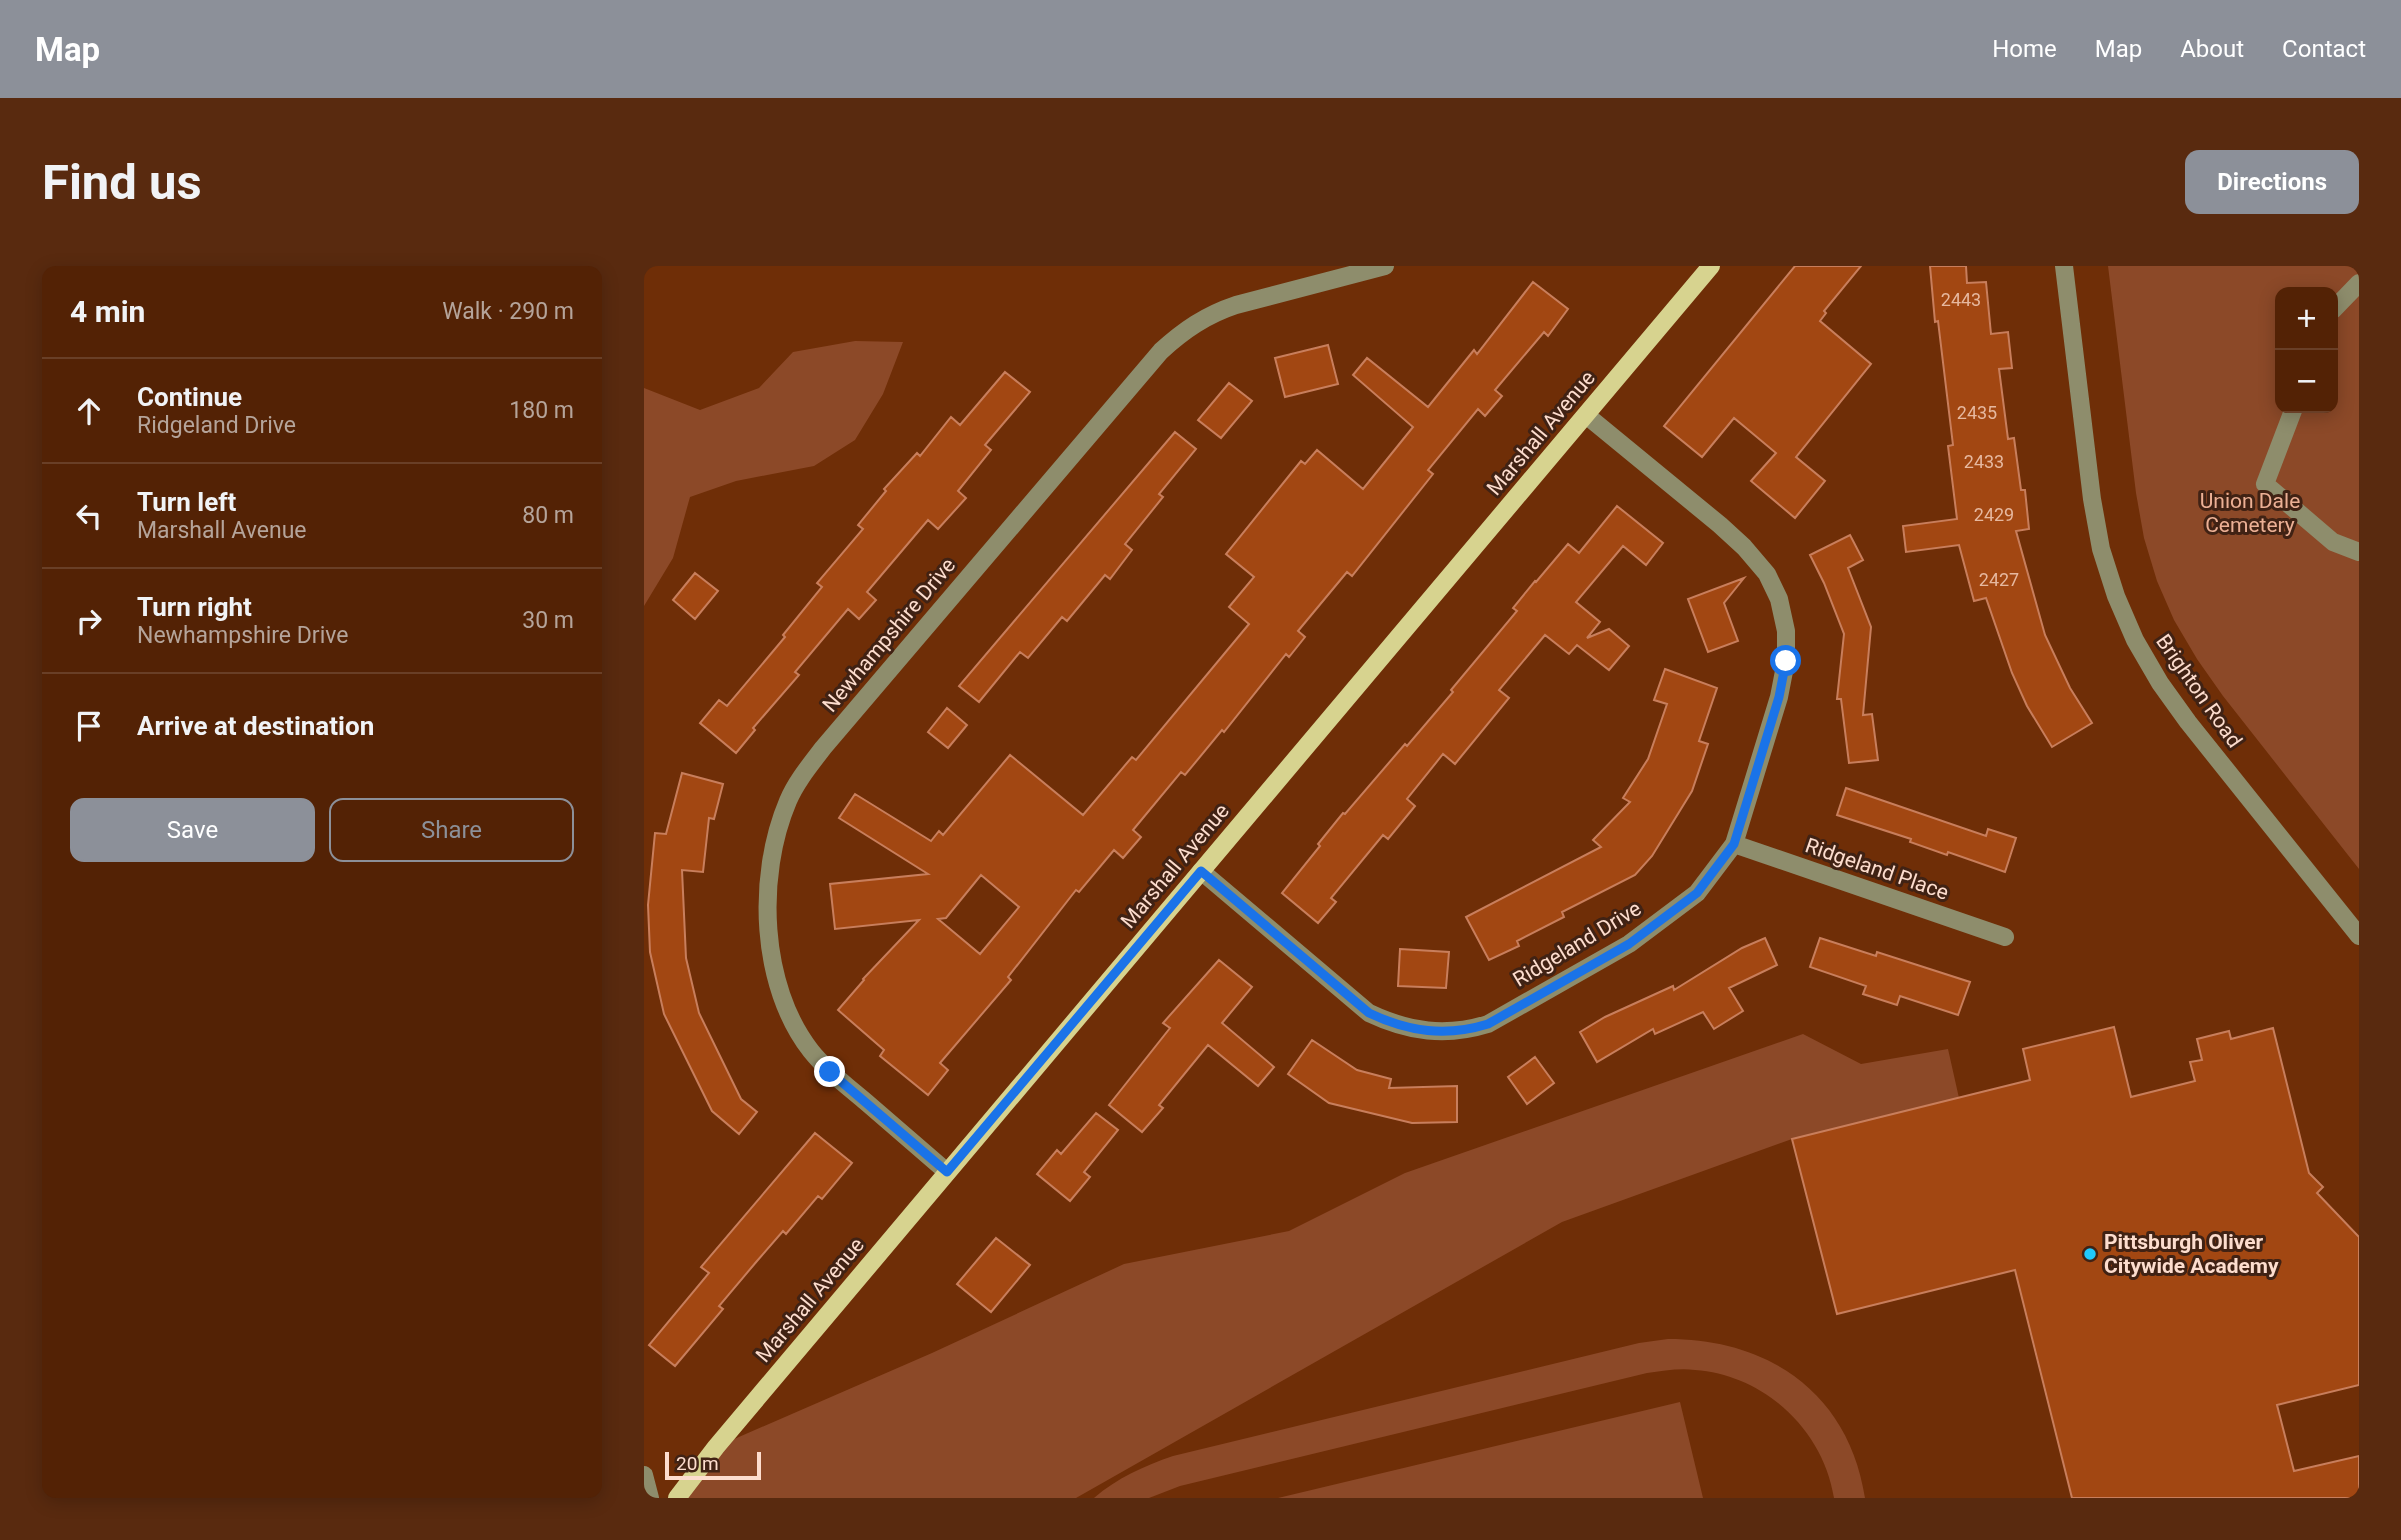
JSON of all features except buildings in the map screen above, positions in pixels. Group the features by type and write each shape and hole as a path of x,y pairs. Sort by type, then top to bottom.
{"main road":[{"name":"Marshall Avenue","path":"677,1498 716,1447 947,1172 1712,266"}],"street":[{"name":"Newhampshire Drive","path":"947,1172 830,1072 806,1044 788,1009 775,968 767,903 770,865 777,830 789,799 805,771 832,737 1177,335 1225,308 1385,266"},
{"name":"Brighton Road","path":"2064,266 2092,499 2101,549 2116,596 2135,640 2174,702 2359,936"},
{"path":"2338,305 2359,283"},
{"path":"2292,413 2265,484 2333,542 2359,552"},
{"name":"Ridgeland Drive","path":"1201,871 1369,1013 1393,1025 1440,1032 1468,1030 1488,1024 1629,944 1697,893 1734,844 1779,697 1786,631 1779,599 1767,574 1744,547 1586,415"},
{"name":"Ridgeland Place","path":"1734,844 2005,937"},
{"path":"644,1475 650,1498"}],"green space":[{"name":"Union Dale Cemetery","path":"2108,266 2359,266 2359,869 2197,659 2174,620 2157,581 2144,538"},
{"path":"855,341 903,342 883,394 855,440 814,466 736,481 690,497 673,558 644,606 644,388 700,410 759,388 793,352"},
{"path":"1803,1034 1861,1064 1948,1049 1959,1098 1792,1139 1562,1222 1076,1498 677,1498 716,1447 932,1353 1124,1264 1289,1231 1405,1173"},
{"path":"1668,1339 1705,1342 1740,1349 1771,1362 1799,1380 1823,1402 1842,1429 1856,1461 1865,1498 1834,1498 1828,1473 1803,1428 1786,1410 1766,1395 1744,1382 1720,1374 1683,1369 1647,1373 1180,1486 1149,1498 1094,1498 1131,1473 1173,1456 1639,1343"},
{"path":"1680,1402 1703,1498 1278,1498"}],"place":[{"name":"Pittsburgh Oliver Citywide Academy","path":"2090,1254"}],"route":[{"path":"830,1072 947,1172 1201,871 1369,1013 1393,1025 1416,1030 1468,1030 1488,1024 1629,944 1697,893 1734,844 1779,697 1786,661"}]}
